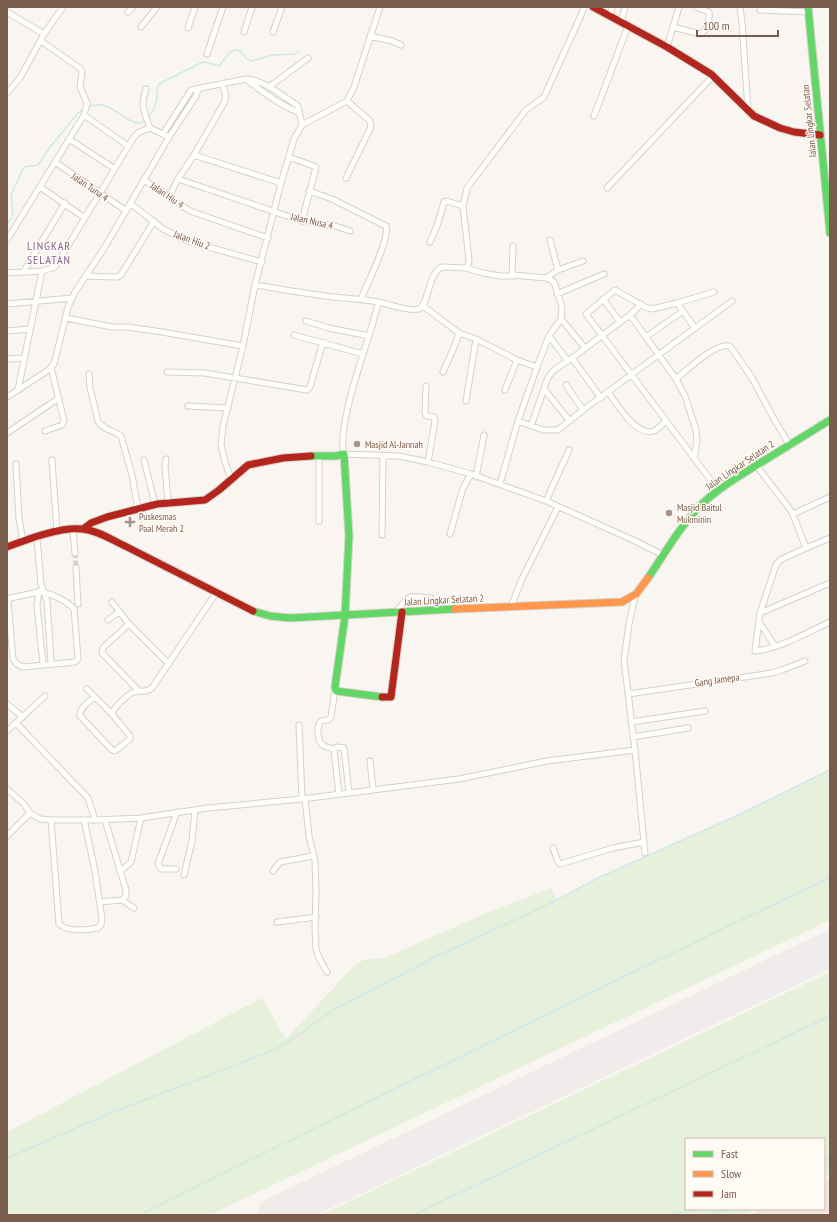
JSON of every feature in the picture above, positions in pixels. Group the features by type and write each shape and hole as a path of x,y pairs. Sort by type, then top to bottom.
{"main road":[{"path":"593,7 668,47 713,76 754,116 780,128 794,132 820,135"},
{"name":"Jalan Lingkar Selatan","path":"808,10 830,233"},
{"name":"Jalan Lingkar Selatan 2","path":"7,547 57,532 83,530 125,546 258,613 290,618 445,609 622,602 635,596 644,586 663,555 699,507 718,490 789,444 830,420"},
{"path":"83,530 91,523 155,504 205,500 248,465 283,458 336,456 344,454 348,536 345,616 335,690 338,692 390,697 399,612"}],"street":[{"path":"7,93 20,78 44,34 63,7"},
{"path":"128,12 133,7"},
{"path":"142,27 157,7"},
{"path":"188,28 195,7"},
{"path":"207,54 223,7"},
{"path":"244,32 252,7"},
{"path":"273,32 282,7"},
{"path":"231,479 221,445 222,426 228,408 243,346 255,285 288,157 294,139 302,125 347,101 354,87 380,7"},
{"path":"466,268 469,260 463,206 467,188 526,110 544,97 584,7"},
{"path":"610,16 612,7"},
{"path":"594,116 625,24 625,7"},
{"path":"668,47 679,7"},
{"path":"673,27 700,34 704,32 709,18 709,12 696,7"},
{"path":"740,7 748,109"},
{"path":"760,10 808,10"},
{"path":"7,12 44,34"},
{"path":"370,36 392,41 401,45"},
{"path":"7,240 84,114 87,103 80,87 81,69 41,41"},
{"path":"269,87 308,58"},
{"path":"607,188 713,76"},
{"path":"163,134 191,90 246,80 255,80 269,87 298,106 302,125"},
{"path":"246,80 256,88 300,113"},
{"path":"169,197 178,179 194,155 226,99 222,84"},
{"path":"146,89 142,99 143,108 149,126 169,137"},
{"path":"7,397 47,371 54,364 72,298 169,137 196,96 198,89"},
{"path":"346,178 371,124 369,120 347,101"},
{"path":"84,114 128,146"},
{"path":"7,273 42,271 55,267 134,137 149,126"},
{"path":"69,139 115,169"},
{"path":"194,155 281,183"},
{"path":"288,157 316,167 302,221"},
{"name":"Jalan Tuna 4","path":"55,162 125,210"},
{"name":"Jalan Nusa 4","path":"178,179 274,210 302,221 335,226 350,231"},
{"name":"Jalan Hiu 4","path":"144,180 190,211 268,238"},
{"path":"40,187 85,218"},
{"path":"309,191 332,199 386,226 386,234 381,252 361,298"},
{"path":"430,242 438,223 444,202 446,201 463,206"},
{"path":"24,271 65,203"},
{"name":"Jalan Hiu 2","path":"130,203 163,229 187,240 262,262"},
{"path":"86,276 117,277 121,275 154,222"},
{"path":"550,240 558,270"},
{"path":"513,246 511,274 514,276"},
{"path":"546,278 558,270 583,261"},
{"path":"255,285 334,297 361,298 405,308 417,309 422,306 433,276 438,269 442,267 466,268 500,276 546,278 554,282 562,307 562,319 550,336 537,367 518,421 500,484"},
{"path":"16,392 42,271"},
{"path":"557,294 604,274"},
{"path":"714,292 652,309 615,290 586,314 718,490"},
{"path":"7,304 72,298"},
{"path":"603,299 620,322"},
{"path":"518,421 543,430 558,430 569,420 601,398 631,374 732,301"},
{"path":"379,302 363,354 345,422 344,454 399,456 428,462 471,474 546,501 663,555"},
{"path":"677,303 695,328"},
{"path":"531,426 546,379 550,374 629,316 641,304"},
{"path":"422,306 458,333 476,339 517,360 537,367"},
{"path":"646,337 683,311"},
{"path":"629,316 676,379 685,396 696,430 697,440 694,459"},
{"path":"66,318 112,327 128,327 243,346"},
{"path":"562,319 585,348"},
{"path":"306,321 328,328 369,336"},
{"path":"7,331 30,329"},
{"path":"443,372 455,345 458,333"},
{"path":"294,335 363,354"},
{"path":"550,336 601,398"},
{"path":"466,401 476,339"},
{"path":"166,372 205,373 307,390 310,387 323,342"},
{"path":"676,379 709,353 724,346 730,346 752,378 789,444"},
{"path":"7,359 24,358"},
{"path":"505,390 517,360"},
{"path":"45,431 64,423 51,367"},
{"path":"89,374 90,388 100,426 116,432 121,436 132,476 138,509"},
{"path":"566,385 583,410"},
{"path":"426,386 425,413 427,416 434,417 436,421 428,462"},
{"path":"544,389 569,420"},
{"path":"7,393 16,392"},
{"path":"608,392 629,419 640,430 648,432 654,431 666,422"},
{"path":"7,433 59,398"},
{"path":"188,406 228,408"},
{"path":"476,477 484,435"},
{"path":"546,501 568,450"},
{"path":"319,456 319,521"},
{"path":"382,535 383,456"},
{"path":"166,459 165,466 168,502"},
{"path":"52,460 57,532"},
{"path":"144,460 155,504"},
{"path":"16,464 19,519 23,541"},
{"path":"756,465 793,514 806,548"},
{"path":"450,534 463,488 471,474"},
{"path":"793,514 830,497"},
{"path":"511,607 522,579 558,507"},
{"path":"73,530 74,553"},
{"path":"37,538 41,584 47,601 51,663"},
{"path":"830,538 780,560 776,565 760,614 755,651 765,650 830,622"},
{"path":"76,568 78,604"},
{"path":"760,614 830,583"},
{"path":"41,584 37,600 43,664"},
{"path":"38,592 45,592 71,606 75,610 78,659 74,663 51,663 23,667 17,664 13,659 8,602 10,598 38,592"},
{"path":"112,714 114,709 132,692 147,691 152,688 216,593"},
{"path":"399,612 406,598 410,596 431,598"},
{"path":"635,596 624,660 635,750 645,853"},
{"path":"37,600 47,601"},
{"path":"112,602 129,624 169,664"},
{"path":"108,620 119,612"},
{"path":"759,622 775,646"},
{"path":"129,624 103,648 102,653 139,691"},
{"name":"Gang Jamepa","path":"628,694 772,673 805,661"},
{"path":"87,689 112,714 130,737 130,739 115,752 80,716 80,712 94,697"},
{"path":"335,690 332,717 328,720 321,721 318,725 319,738 325,746 333,749 337,747 344,748 349,792"},
{"path":"7,731 45,696"},
{"path":"7,704 22,717"},
{"path":"631,722 705,712"},
{"path":"16,723 88,798 95,820"},
{"path":"299,725 304,798 309,836 314,856 316,891 316,949 327,972"},
{"path":"633,737 688,728"},
{"path":"333,749 339,794"},
{"path":"7,789 24,804 30,813 40,819 105,820 141,818 208,808 459,779 547,761 635,750"},
{"path":"370,761 373,789"},
{"path":"184,875 192,841 195,810"},
{"path":"176,869 161,869 158,864 177,812"},
{"path":"7,836 30,813"},
{"path":"120,872 131,862 141,818"},
{"path":"51,820 59,924 76,930 98,928 101,925 102,919 95,871 84,820"},
{"path":"105,820 127,893 122,900"},
{"path":"553,848 560,864 613,848 644,842"},
{"path":"273,871 278,864 284,861 314,856"},
{"path":"100,902 122,900 134,908"},
{"path":"277,922 316,917"}],"shaded area":[{"path":"830,1178 830,1215 750,1215 761,1210 825,1210 825,1180"}],"green space":[{"path":"830,770 830,920 210,1215 7,1215 7,1132 262,998 286,1039 351,969 363,960 384,958 496,909 552,888 556,900 600,877 734,817"},
{"path":"830,972 830,1175 825,1178 825,1138 685,1138 685,1210 756,1210 745,1215 321,1215"}],"waterway":[{"path":"88,107 97,105 106,106 134,122 141,123 147,119 154,108 159,84 201,63 205,62 219,66 230,52 235,50 240,51 247,59 252,61 272,55 295,54 299,51"},
{"path":"7,225 13,214 11,195 24,167 38,165 51,146 78,113 83,110"},
{"path":"7,1158 111,1113 284,1045 332,1011 437,956 545,906 600,877 734,817 830,770"},
{"path":"140,1215 740,920 830,878"},
{"path":"413,1215 830,1016"},
{"path":"825,1160 830,1157"},
{"path":"825,1169 830,1166"},
{"path":"672,1215 691,1210"},
{"path":"708,1215 727,1210"}],"runway":[{"path":"275,1215 830,949"}],"tunnel":[{"path":"75,553 76,568"}],"traffic: fast":[{"path":"808,7 830,233"},
{"path":"648,578 679,532 700,506 738,477 830,420"},
{"path":"311,456 336,456 344,454 349,536 345,616 335,687 336,691 382,697"},
{"path":"253,611 270,616 290,618 455,609"}],"traffic: slow":[{"path":"455,609 622,602 636,594 648,578"}],"traffic: jam":[{"path":"593,7 667,47 711,74 754,116 780,128 794,132 820,135"},
{"path":"83,529 91,523 107,517 157,504 205,500 248,465 283,458 311,456"},
{"path":"7,547 34,537 54,532 73,529 88,530 110,538 253,611"},
{"path":"382,697 391,697 402,612"}],"place":[{"name":"Masjid Al-Jannah","path":"357,444"},
{"name":"Masjid Baitul Mukminin","path":"669,513"},
{"name":"Puskesmas Paal Merah 2","path":"130,522"}],"district":[{"name":"LINGKAR SELATAN","path":"49,252"}]}
